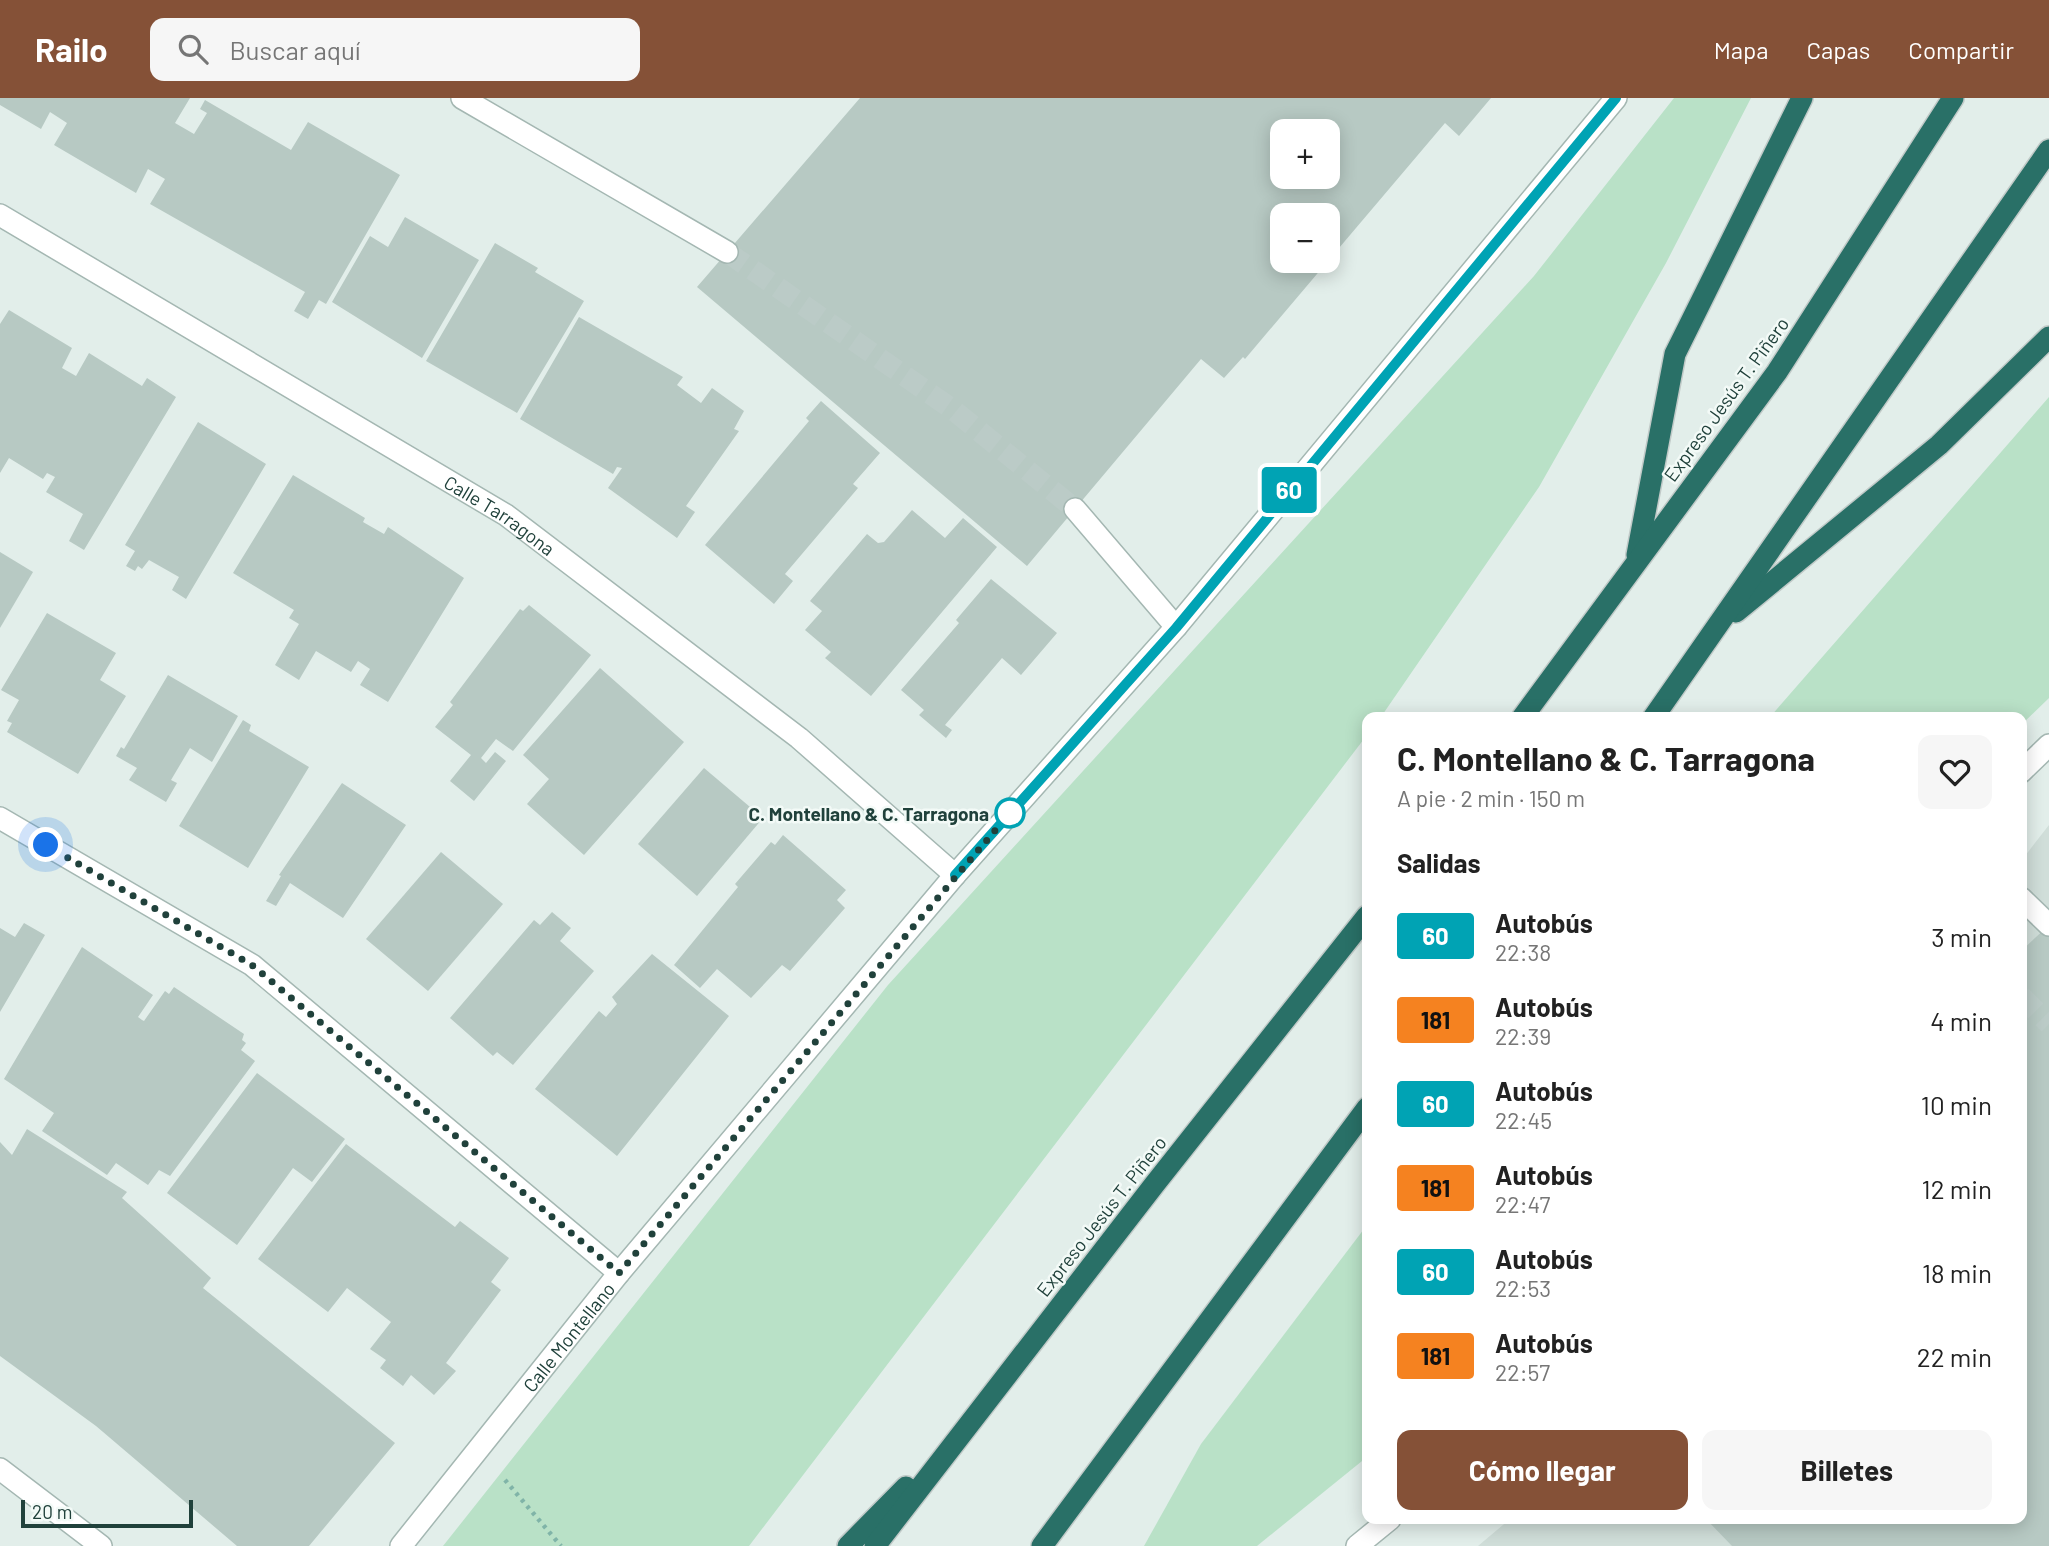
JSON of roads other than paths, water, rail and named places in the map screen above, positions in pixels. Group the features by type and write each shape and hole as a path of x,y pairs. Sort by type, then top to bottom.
{"highway":[{"path":"1636,561 1675,354 1802,98"},
{"name":"Expreso Jesús T. Piñero","path":"1526,712 1777,372 1953,98"},
{"path":"1657,712 2049,150"},
{"path":"1715,629 1939,445 2049,337"},
{"name":"Expreso Jesús T. Piñero","path":"874,1546 1362,922"},
{"path":"1042,1546 1362,1115"},
{"path":"848,1546 976,1415"}],"street":[{"path":"462,98 727,252"},
{"name":"Calle Montellano","path":"401,1546 619,1273 955,875 1176,628 1616,98"},
{"name":"Calle Tarragona","path":"0,215 506,515 799,738 955,875"},
{"path":"1075,509 1176,628"},
{"path":"2027,766 2049,745"},
{"path":"0,818 252,965 619,1273"},
{"path":"2027,904 2049,925"},
{"path":"0,1469 101,1546"},
{"path":"1357,1546 1385,1524"}],"tunnel":[{"path":"727,252 952,409 1075,509"},
{"path":"2027,1002 2049,1024"}],"place":[{"name":"C. Montellano & C. Tarragona","path":"1010,813"}]}
